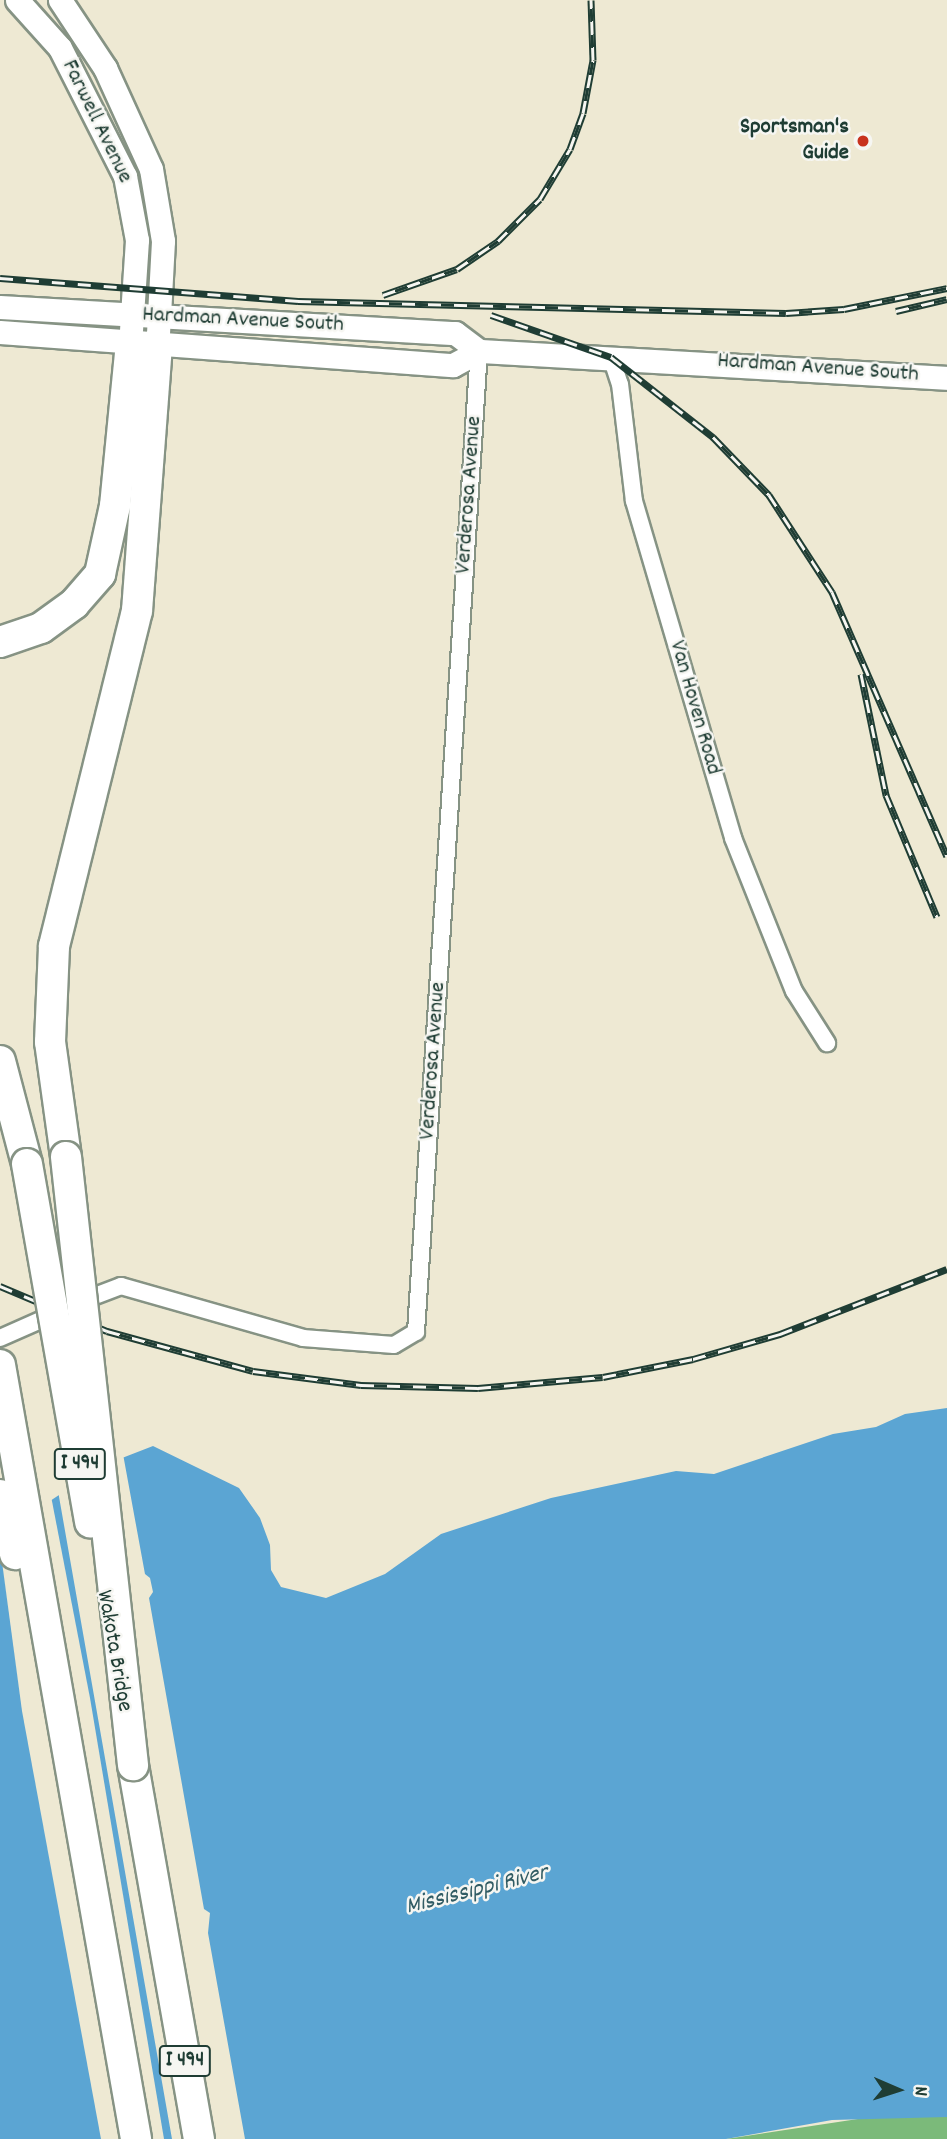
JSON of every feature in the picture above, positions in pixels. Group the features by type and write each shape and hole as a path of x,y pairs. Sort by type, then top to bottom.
{"highway":[{"path":"0,642 41,628 74,604 100,574 115,506 145,329"},
{"path":"133,1765 66,1157 50,1042 54,946 137,611 145,329"},
{"name":"Wakota Bridge","path":"0,1061 27,1164 199,2139"},
{"name":"I 494","path":"0,1365 136,2139"},
{"path":"0,1495 73,1778"},
{"path":"171,1982 212,2139"},
{"path":"111,1998 125,2139"}],"street":[{"path":"17,0 41,22"},
{"name":"Farwell Avenue","path":"62,1 105,68 151,169 163,241 145,329 137,240 128,186 79,83 41,22 62,1"},
{"name":"Hardman Avenue South","path":"0,307 145,329 453,365 479,351 611,356 947,378"},
{"name":"Hardman Avenue South","path":"0,332 145,329 455,333 479,351"},
{"name":"Verderosa Avenue","path":"0,1338 121,1286 303,1338 394,1345 416,1332 479,351"},
{"name":"Van Hoven Road","path":"611,356 620,384 634,501 733,838 794,991 827,1043"}],"green space":[{"path":"871,2117 947,2117 947,2139 726,2139"}],"water":[{"name":"Mississippi River","path":"947,1408 947,2117 832,2120 726,2139 0,2139 0,1553 41,1507 104,1465 153,1446 239,1488 260,1518 270,1545 271,1570 281,1587 326,1598 385,1574 441,1534 551,1498 676,1471 714,1474 833,1434 876,1427 905,1414"}],"pier":[{"path":"123,1454 145,1574 150,1578 153,1592 149,1598 204,1909 210,1913 208,1933 245,2139 172,2139 58,1491"},
{"path":"51,1496 90,1698 164,2139 101,2139 22,1711 0,1547"}],"railway":[{"path":"383,295 457,269 498,241 540,199 570,149 583,113 593,60 591,0"},
{"path":"0,278 298,301 786,313 844,309 947,288"},
{"path":"896,311 947,299"},
{"path":"491,315 611,357 713,437 769,495 832,592 947,856"},
{"path":"861,674 886,795 937,917"},
{"path":"0,1286 107,1331 253,1371 361,1385 478,1388 603,1377 693,1359 780,1334 947,1269"}],"place":[{"name":"Sportsman's Guide","path":"863,141"}]}
